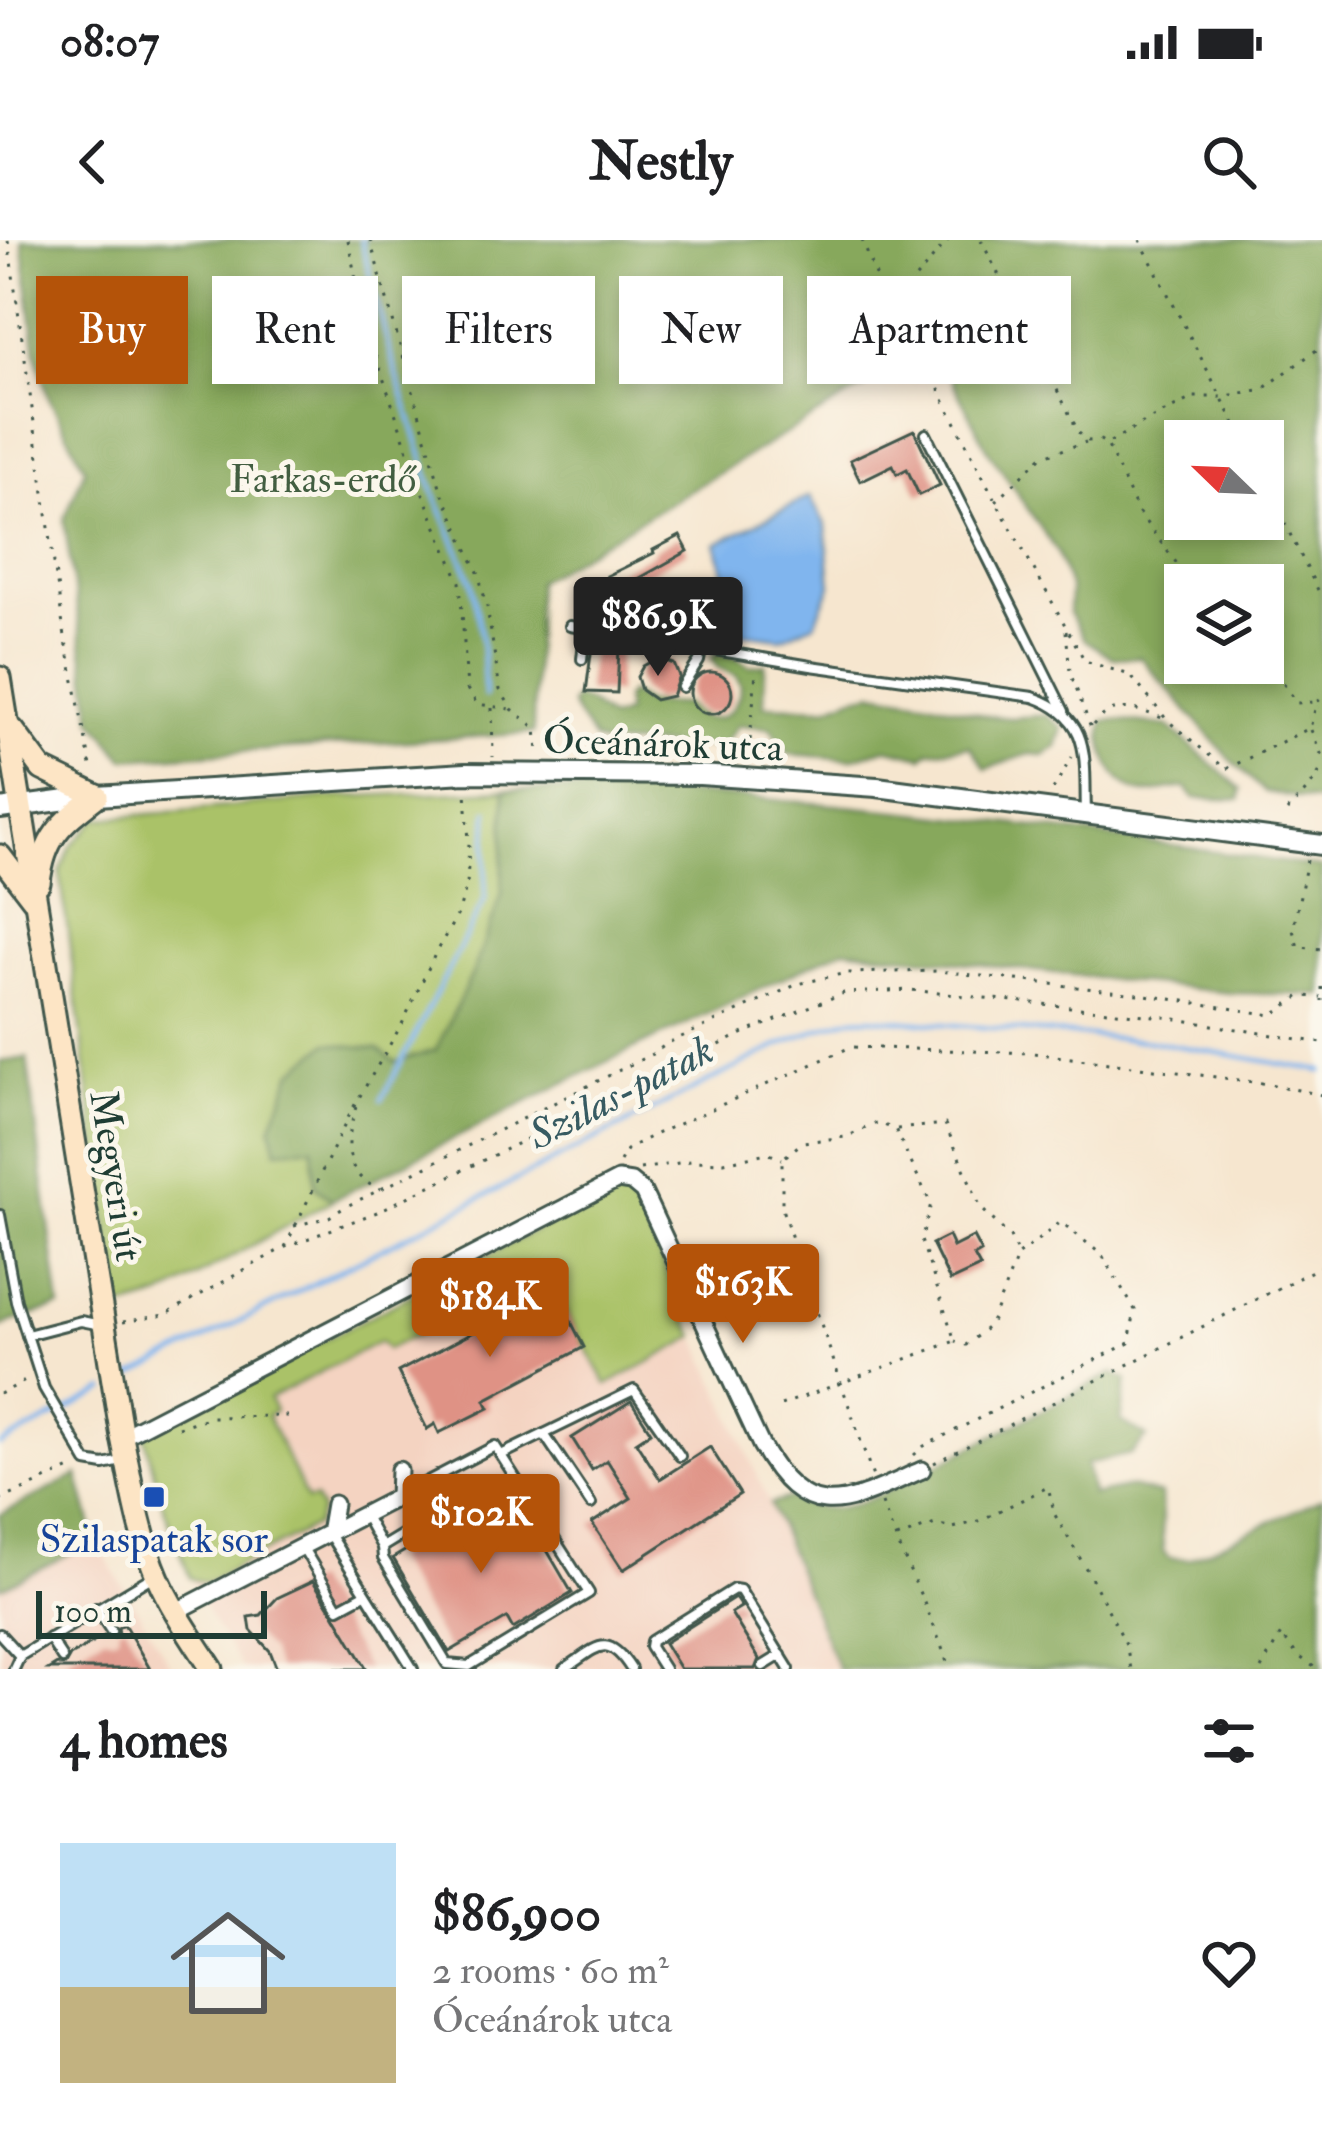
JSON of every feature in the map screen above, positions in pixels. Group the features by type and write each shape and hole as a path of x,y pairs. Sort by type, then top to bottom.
{"main road":[{"name":"Megyeri út","path":"0,678 10,807 37,904 123,1439 156,1575 212,1669"},
{"path":"5,706 13,730 42,770 97,796 56,830 48,843 37,904"},
{"path":"0,856 37,904"}],"street":[{"name":"Óceánárok utca","path":"10,807 97,796 464,773 592,772 877,787 1316,844"},
{"path":"123,1439 618,1180 643,1192 761,1445 785,1482 824,1502 877,1489 915,1465"},
{"path":"175,1612 398,1497 399,1470"},
{"path":"329,1533 334,1504"}],"lane":[{"path":"926,434 1065,712 1077,727 1082,740 1086,813"},
{"path":"682,687 699,661 701,646 696,613 686,594"},
{"path":"569,626 1033,697 1065,712"},
{"path":"582,658 585,633 590,629"},
{"path":"0,1215 16,1300 44,1388 87,1462 104,1465 123,1439"},
{"path":"27,1336 80,1321 102,1325"},
{"path":"501,1455 634,1390 680,1456"},
{"path":"544,1433 591,1504"},
{"path":"364,1515 383,1558 446,1664 469,1666 590,1593 495,1446 398,1497"},
{"path":"382,1547 466,1496"},
{"path":"329,1533 413,1669"},
{"path":"302,1547 339,1608 365,1594"},
{"path":"14,1669 20,1656 156,1575"},
{"path":"664,1669 651,1641 734,1589 740,1590 789,1669"},
{"path":"96,1608 111,1631"},
{"path":"0,1634 20,1656"},
{"path":"49,1638 62,1658"},
{"path":"564,1669 610,1646 620,1651 631,1669"},
{"path":"763,1666 781,1655"}],"path":[{"path":"8,240 63,626 97,796"},
{"path":"348,240 365,325 417,479 460,582 467,689 477,704 512,709"},
{"path":"370,240 441,490 478,572 500,690 512,709 536,728 538,752"},
{"path":"862,240 876,276"},
{"path":"917,276 948,240"},
{"path":"981,240 1079,433 1088,441"},
{"path":"1140,240 1234,420"},
{"path":"1108,444 1194,397 1263,389 1322,346"},
{"path":"936,384 1085,661 1130,675 1166,720 1226,770 1310,728"},
{"path":"996,501 1041,457 1100,440 1108,444 1138,512 1178,564"},
{"path":"1284,521 1322,598"},
{"path":"1066,629 1070,672 1092,730"},
{"path":"746,778 758,656"},
{"path":"1284,684 1297,703 1320,700 1310,728 1322,756"},
{"path":"492,706 493,757"},
{"path":"1053,788 1082,740 1090,736 1093,722 1108,711 1131,708 1166,720"},
{"path":"1287,811 1312,787 1322,766"},
{"path":"284,1248 458,914 467,885 470,843 464,773"},
{"path":"1316,844 1294,930 1298,946 1322,949"},
{"path":"294,1226 329,1217 687,1034 798,984 846,973 939,971 1147,994 1272,1016 1300,996 1322,999 1322,987"},
{"path":"102,1325 165,1315 284,1248 377,1212 744,1033 844,993 910,990 1164,1017 1322,1043"},
{"path":"782,1159 767,1153 724,1162 642,1167 618,1180 615,1171 628,1148 851,1047 1033,1053 1322,1095"},
{"path":"358,1101 347,1136 349,1154 362,1179 382,1189"},
{"path":"782,1159 803,1142 846,1136 877,1124 895,1129 945,1124 981,1208 1010,1237 1018,1255"},
{"path":"895,1129 931,1204 922,1240 955,1340"},
{"path":"782,1159 782,1209 895,1539 949,1669"},
{"path":"781,1405 955,1340 966,1345 990,1325 1018,1255 1061,1222 1102,1255 1135,1310 1129,1343 924,1446 915,1465"},
{"path":"915,1465 1322,1266"},
{"path":"0,1394 39,1374"},
{"path":"167,1430 211,1417 287,1416"},
{"path":"0,1500 72,1468"},
{"path":"895,1539 935,1525 953,1528 979,1521 1048,1487 1055,1515 1126,1644 1131,1669"},
{"path":"1262,1669 1282,1634 1317,1669"}],"shaded area":[{"path":"626,1191 634,1197 838,1669 242,1669 181,1557 144,1433"},
{"path":"96,1541 173,1669 0,1669 0,1588"}],"green space":[{"name":"Farkas-erdő","path":"22,240 1322,240 1322,802 1265,792 1229,758 1140,657 1113,658 1085,640 1069,613 1070,590 1057,552 988,450 954,384 1071,384 1071,276 807,276 807,384 870,384 537,581 533,733 125,759 93,720 64,520 85,468 45,384 188,384 188,276 36,276 36,354"},
{"path":"716,654 734,656 750,666 765,664 764,705 826,707 875,692 987,716 1046,715 1063,728 1057,747 1043,755 1029,754 986,769 970,746 929,751 923,757 885,748 851,759 789,754 770,728 738,725 722,746 603,744 593,740 571,704 575,698 588,702 610,719 626,714 629,693 647,703 685,704 703,717 720,718 733,707 741,686 736,676 717,667 711,659"},
{"path":"1104,721 1168,726 1241,789 1240,800 1194,798 1186,788 1145,793 1130,788 1114,773 1102,741"},
{"path":"594,789 959,818 1322,868 1322,995 1230,993 844,949 332,1200 315,1186 313,1147 277,1150 271,1127 293,1071 328,1043 379,1049 395,1062 436,1050 474,970 502,894 505,790"},
{"path":"505,790 502,894 474,970 436,1051 395,1062 277,1150 313,1147 315,1186 332,1200 161,1297 118,1309 60,872 71,846 97,819 333,797"},
{"path":"27,1058 60,1307 0,1328 0,1062"},
{"path":"616,1189 634,1197 695,1337 607,1385 554,1290 514,1311 504,1294 387,1349 380,1341 269,1399 275,1411 267,1416 307,1500 314,1498 321,1510 316,1525 205,1583 190,1578 160,1497 144,1433"},
{"path":"1113,1373 1127,1380 1121,1421 1147,1437 1131,1454 1086,1464 1092,1495 1131,1487 1161,1495 1163,1551 1169,1558 1189,1559 1322,1498 1322,1669 838,1669 770,1504 790,1498 835,1508 880,1495"},
{"path":"78,1475 96,1541 0,1588 0,1515"}],"water":[{"path":"810,496 826,526 831,586 815,623 781,638 742,633 716,544"}],"building":[{"path":"914,430 940,485 919,495 907,469 897,474 893,465 860,481 850,460"},
{"path":"680,536 688,551 615,592 607,576"},
{"path":"598,601 647,607 645,621 597,615"},
{"path":"592,646 619,647 617,693 586,692"},
{"path":"658,658 674,664 679,676 672,696 655,700 641,690 637,677 643,666"},
{"path":"711,672 726,678 732,693 726,708 711,714 696,708 690,693 696,678"},
{"path":"948,1236 953,1247 973,1237 981,1252 974,1256 980,1267 950,1281 932,1244"},
{"path":"555,1290 584,1347 485,1400 489,1408 439,1433 435,1424 427,1429 398,1372 489,1324 480,1307 504,1294 514,1311"},
{"path":"631,1401 651,1432 636,1442 660,1479 710,1447 740,1494 623,1570 592,1523 631,1498 607,1460 592,1470 572,1438"},
{"path":"485,1503 501,1531 527,1516 572,1593 513,1629 507,1618 449,1652 393,1558"},
{"path":"313,1581 367,1669 277,1669 270,1651 251,1630 249,1617 261,1615 277,1598"},
{"path":"735,1598 741,1607 731,1613 759,1659 755,1669 680,1669 664,1643"},
{"path":"124,1624 150,1669 49,1669 65,1665 70,1656 104,1636 114,1638"}],"waterway":[{"path":"361,240 434,493 472,582 485,696"},
{"path":"382,1099 485,899 488,811"},
{"name":"Szilas-patak","path":"121,1382 778,1046 849,1019 1150,1041 1322,1071"},
{"name":"Szilas-patak","path":"0,1445 106,1390"}],"place":[{"name":"Szilaspatak sor","path":"154,1497"}]}
